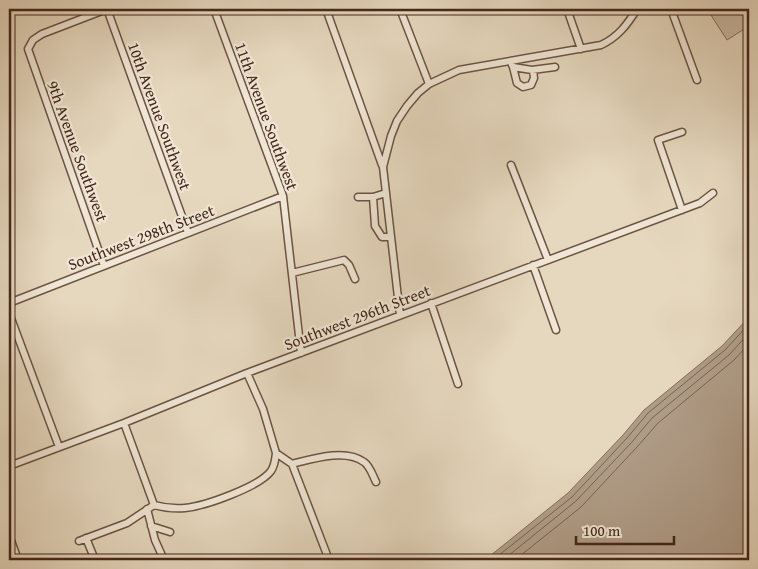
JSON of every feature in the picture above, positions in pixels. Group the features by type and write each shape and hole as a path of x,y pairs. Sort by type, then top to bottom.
{"street":[{"name":"9th Avenue Southwest","path":"104,266 28,50 33,40 42,34 107,9"},
{"name":"10th Avenue Southwest","path":"107,9 188,233"},
{"name":"11th Avenue Southwest","path":"214,9 283,196 302,354"},
{"path":"326,9 383,167 400,315"},
{"path":"400,9 429,84"},
{"path":"567,9 581,50"},
{"path":"383,167 397,121 418,93 429,84 459,70 512,64 581,50 609,41 628,24 637,9"},
{"path":"671,9 697,80"},
{"path":"512,64 534,70 555,67"},
{"path":"512,64 517,83 524,87 532,85 534,70"},
{"path":"682,132 658,140 682,210"},
{"path":"511,165 548,260"},
{"path":"358,197 373,197 386,193"},
{"name":"Southwest 296th Street","path":"9,466 431,303 682,210 700,203 713,193"},
{"name":"Southwest 298th Street","path":"9,303 283,196"},
{"path":"373,197 375,226 382,237 391,237"},
{"path":"292,273 344,260 349,265 355,279"},
{"path":"533,265 556,330"},
{"path":"431,303 458,384"},
{"path":"9,313 59,447"},
{"path":"79,541 127,523 154,505 175,509 199,506 255,484 272,470 275,464 276,453 262,409 247,373"},
{"path":"124,423 154,505"},
{"path":"276,453 292,464 330,560"},
{"path":"292,464 324,456 354,457 365,462 376,482"},
{"path":"147,509 158,548 164,560"},
{"path":"151,526 170,532"},
{"path":"9,535 18,560"},
{"path":"86,538 95,560"}],"shaded area":[{"path":"707,9 749,9 749,26 727,40"}],"water":[{"path":"749,317 749,560 485,560 568,493 644,410 722,346"}]}
